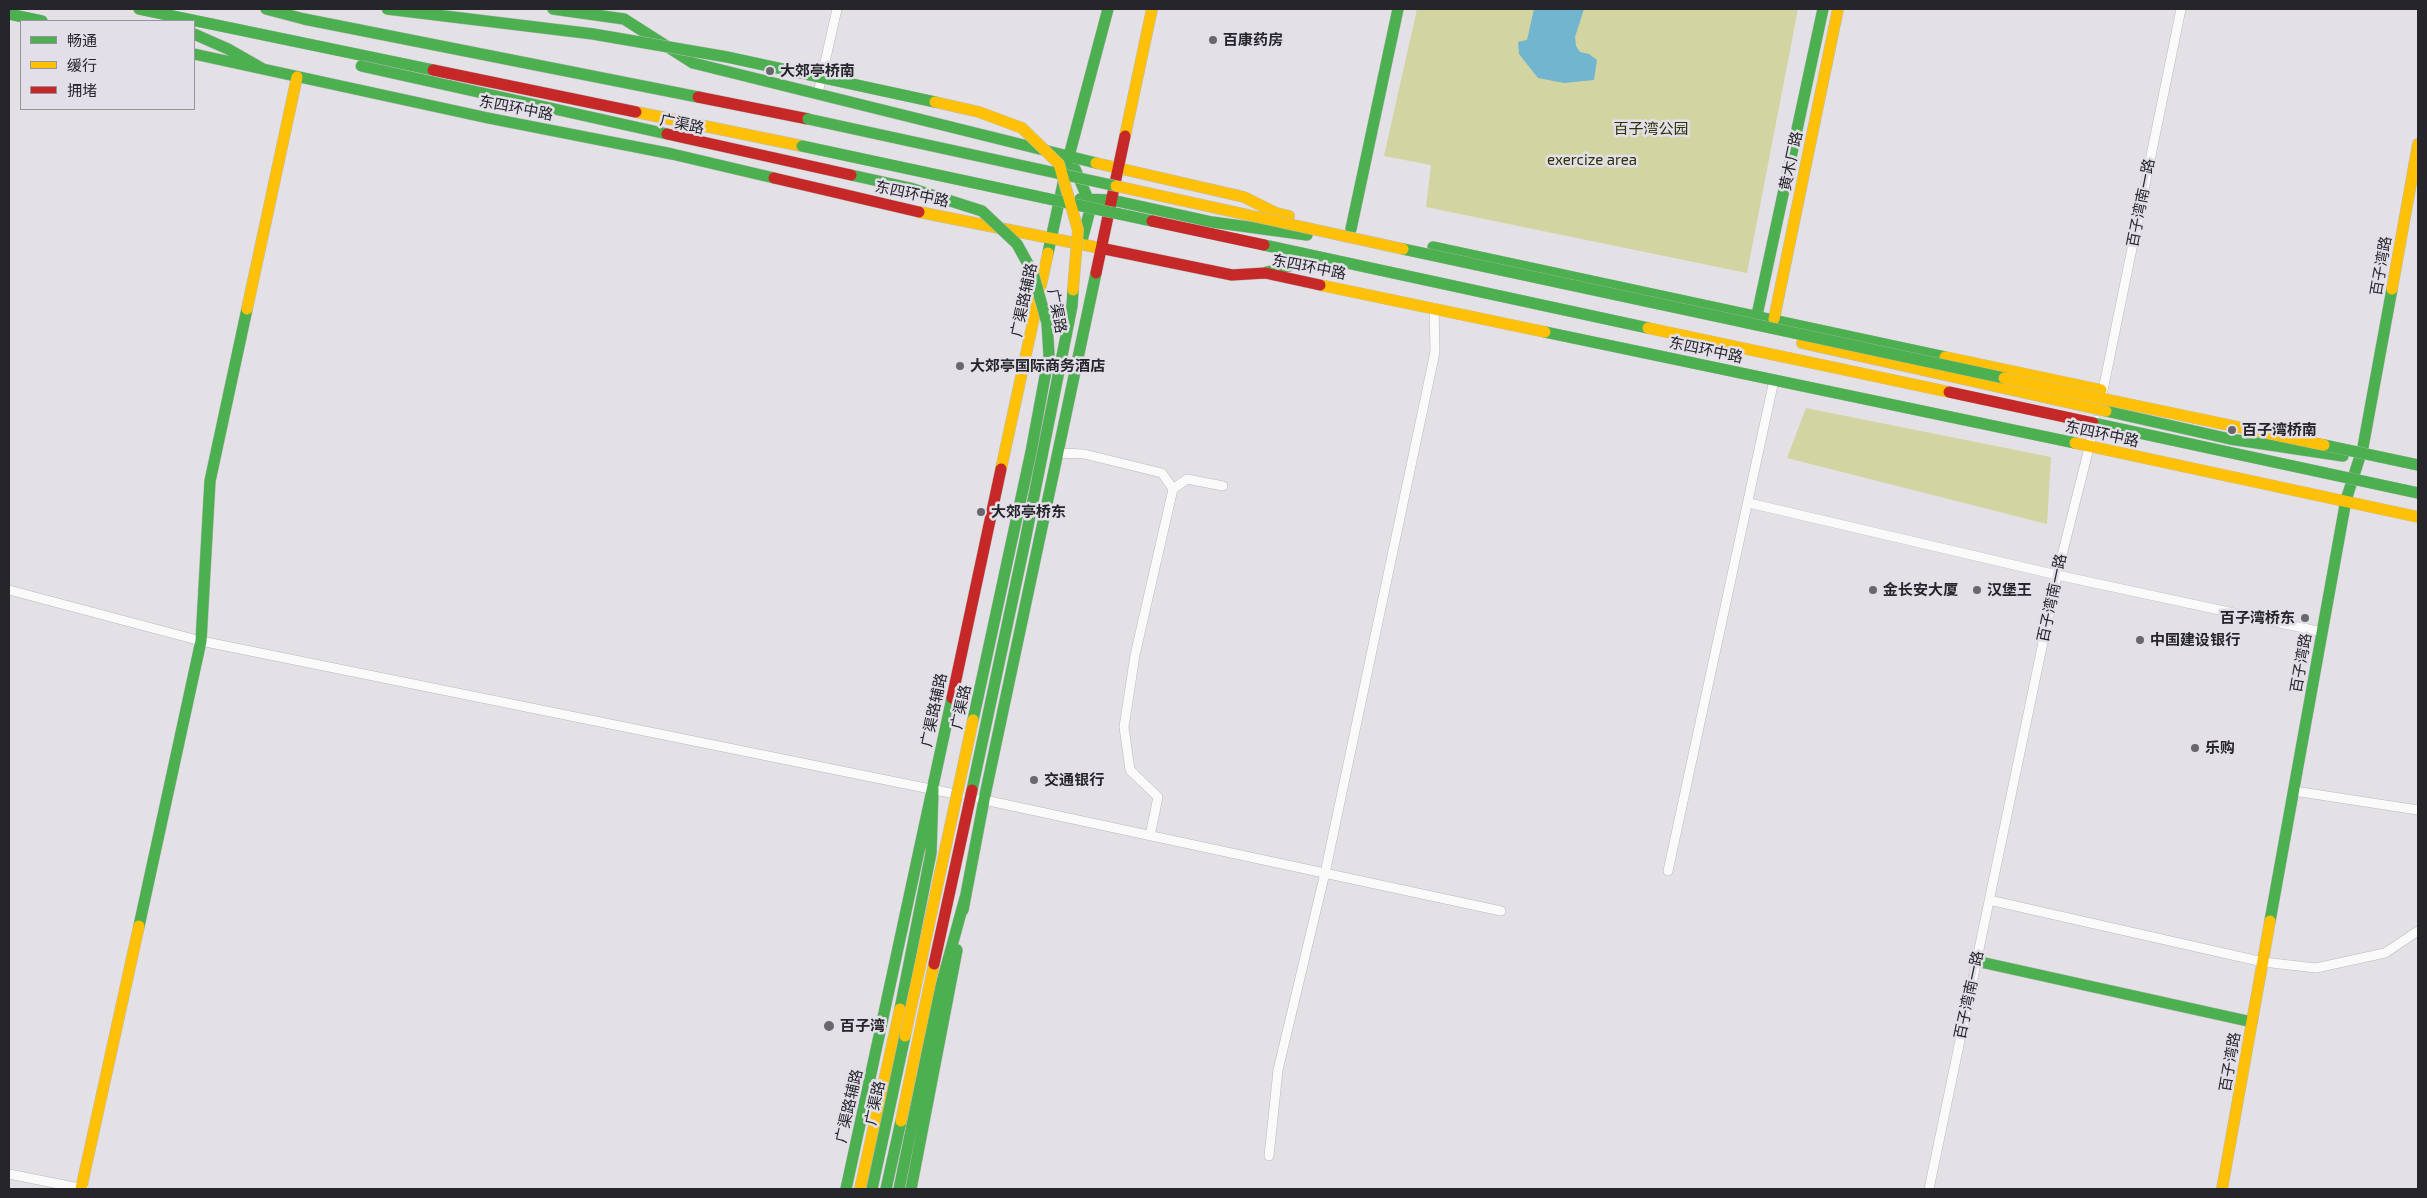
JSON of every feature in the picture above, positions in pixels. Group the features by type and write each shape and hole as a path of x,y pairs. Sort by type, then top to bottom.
{"main road":[{"name":"东四环中路","path":"139,9 802,146 2418,493"},
{"path":"266,9 314,21 808,119 1741,322 2418,465"},
{"name":"广渠路","path":"387,9 593,34 727,57 856,83 979,112 1022,128 1059,164 1078,230 1072,306 1024,546 886,1189"},
{"path":"553,9 624,19 693,63 1118,168 1244,197 1276,213 1312,235"},
{"path":"1053,238 1069,156 1108,9"},
{"name":"广渠路","path":"912,1189 948,1006 965,898 984,800 1152,9"},
{"path":"1350,229 1398,9"},
{"path":"1758,315 1823,9"},
{"name":"黄木厂路","path":"1774,319 1838,9"},
{"path":"152,11 168,20"},
{"path":"9,14 37,20"},
{"name":"广渠路","path":"262,33 361,66 919,191 982,211 1017,244 1033,273 1047,323 1049,355 1029,461 872,1189"},
{"path":"195,34 228,49 263,69"},
{"name":"东四环中路","path":"195,54 672,154 921,212 1232,275 1265,273 2346,500 2418,517"},
{"path":"82,1189 201,641 210,481 297,77"},
{"name":"百子湾路","path":"2222,1189 2346,500 2363,447 2418,144"},
{"path":"1058,453 1047,441 1046,420 1089,205 1069,156"},
{"name":"东四环中路","path":"1060,198 1089,205 1108,218 2351,485 2418,497"},
{"name":"东四环中路","path":"1089,205 1112,200 1212,222 1312,235 2099,408 2230,439 2358,459 2418,472"},
{"path":"1276,213 1758,315 2418,459"},
{"path":"1208,240 1212,222"},
{"name":"广渠路辅路","path":"846,1189 1053,238"},
{"path":"1265,273 1307,261"},
{"path":"1066,318 1066,353 1075,375"},
{"path":"860,1189 909,969 931,853 933,788"},
{"path":"899,1189 939,993 965,898"},
{"path":"1976,961 2252,1022"}],"street":[{"path":"818,93 837,9"},
{"name":"百子湾南一路","path":"1929,1189 2057,575 2103,390 2181,9"},
{"path":"1268,1156 1278,1070 1325,873 1435,352 1434,308"},
{"path":"1668,871 1749,503 1774,380"},
{"path":"1058,453 1084,454 1162,473 1173,489"},
{"path":"1150,836 1158,797 1130,770 1124,727 1135,656 1173,489 1187,479 1223,486"},
{"path":"1749,503 2057,575 2322,632"},
{"path":"9,590 201,641 933,788 1501,911"},
{"path":"2294,791 2418,810"},
{"path":"1989,900 2263,962 2316,968 2385,953 2418,931"},
{"path":"9,1174 82,1189"}],"green space":[{"name":"百子湾公园","path":"1417,9 1798,9 1747,273 1426,207 1431,165 1384,156"},
{"path":"1806,408 2051,457 2047,524 1787,458"}],"water":[{"path":"1534,9 1584,9 1575,37 1576,46 1580,52 1589,54 1597,60 1594,80 1564,83 1538,78 1519,54 1518,42 1527,40"}],"traffic: fast":[{"path":"139,9 192,20"},
{"path":"266,9 304,19 698,97"},
{"path":"387,9 593,34 727,57 935,102"},
{"path":"553,9 624,19 693,63 1096,163"},
{"path":"1048,253 1069,156 1108,9"},
{"path":"1351,229 1398,9"},
{"path":"1757,315 1823,9"},
{"path":"9,14 37,20"},
{"path":"195,21 433,70"},
{"path":"195,34 228,49 263,69"},
{"path":"195,54 488,118 672,154 774,178"},
{"path":"361,66 667,134"},
{"path":"808,119 1116,186"},
{"path":"802,146 1152,221"},
{"path":"1075,169 1088,199 1090,210 1081,244"},
{"path":"851,175 910,188 982,211 1017,244 1033,273 1047,323 1049,355 1031,452 973,720"},
{"path":"1080,199 1112,200 1212,222 1307,235"},
{"path":"1264,245 1648,328"},
{"path":"1433,247 1945,357"},
{"path":"1403,249 2004,378"},
{"path":"1267,272 1307,261"},
{"path":"963,910 984,800 1096,273"},
{"path":"2270,921 2346,500 2363,447 2392,289"},
{"path":"972,790 1024,546 1072,306 1073,290"},
{"path":"139,926 201,641 210,481 247,309"},
{"path":"1545,332 2075,443"},
{"path":"2106,411 2230,439 2343,456"},
{"path":"2093,423 2418,493"},
{"path":"2324,445 2418,465"},
{"path":"846,1189 952,698"},
{"path":"900,1009 931,853 933,789"},
{"path":"899,1189 939,993 965,898"},
{"path":"911,1189 957,950"},
{"path":"1976,961 2252,1022"},
{"path":"872,1189 905,1036"},
{"path":"886,1189 901,1121"}],"traffic: slow":[{"path":"1125,136 1152,9"},
{"path":"1774,319 1838,9"},
{"path":"247,309 297,77"},
{"path":"935,102 979,112 1022,128 1059,164 1078,230 1073,290"},
{"path":"636,112 802,146"},
{"path":"2392,289 2418,144"},
{"path":"1096,163 1244,197 1276,213 1289,216"},
{"path":"1116,186 1403,249"},
{"path":"919,212 1105,249"},
{"path":"1001,469 1048,253"},
{"path":"1320,285 1545,332"},
{"path":"1648,328 1949,392"},
{"path":"1802,343 2106,411"},
{"path":"1945,357 2101,390"},
{"path":"2004,378 2324,445"},
{"path":"2075,443 2418,517"},
{"path":"905,1036 973,720"},
{"path":"2222,1189 2270,921"},
{"path":"81,1189 139,926"},
{"path":"901,1121 934,964"},
{"path":"860,1189 900,1009"}],"traffic: jam":[{"path":"433,70 636,112"},
{"path":"698,97 808,119"},
{"path":"667,134 851,175"},
{"path":"1096,273 1125,136"},
{"path":"774,178 919,212"},
{"path":"1152,221 1264,245"},
{"path":"1105,249 1232,275 1265,273 1320,285"},
{"path":"1949,392 2093,423"},
{"path":"952,698 1001,469"},
{"path":"934,964 972,790"}],"place":[{"name":"百康药房","path":"1213,40"},
{"name":"大郊亭桥南","path":"770,71"},
{"name":"大郊亭国际商务酒店","path":"960,366"},
{"name":"百子湾桥南","path":"2232,430"},
{"name":"大郊亭桥东","path":"981,512"},
{"name":"金长安大厦","path":"1873,590"},
{"name":"汉堡王","path":"1977,590"},
{"name":"百子湾桥东","path":"2305,618"},
{"name":"中国建设银行","path":"2140,640"},
{"name":"乐购","path":"2195,748"},
{"name":"交通银行","path":"1034,780"},
{"name":"百子湾","path":"829,1026"}],"park label":[{"name":"exercize area","path":"1592,160"}]}
